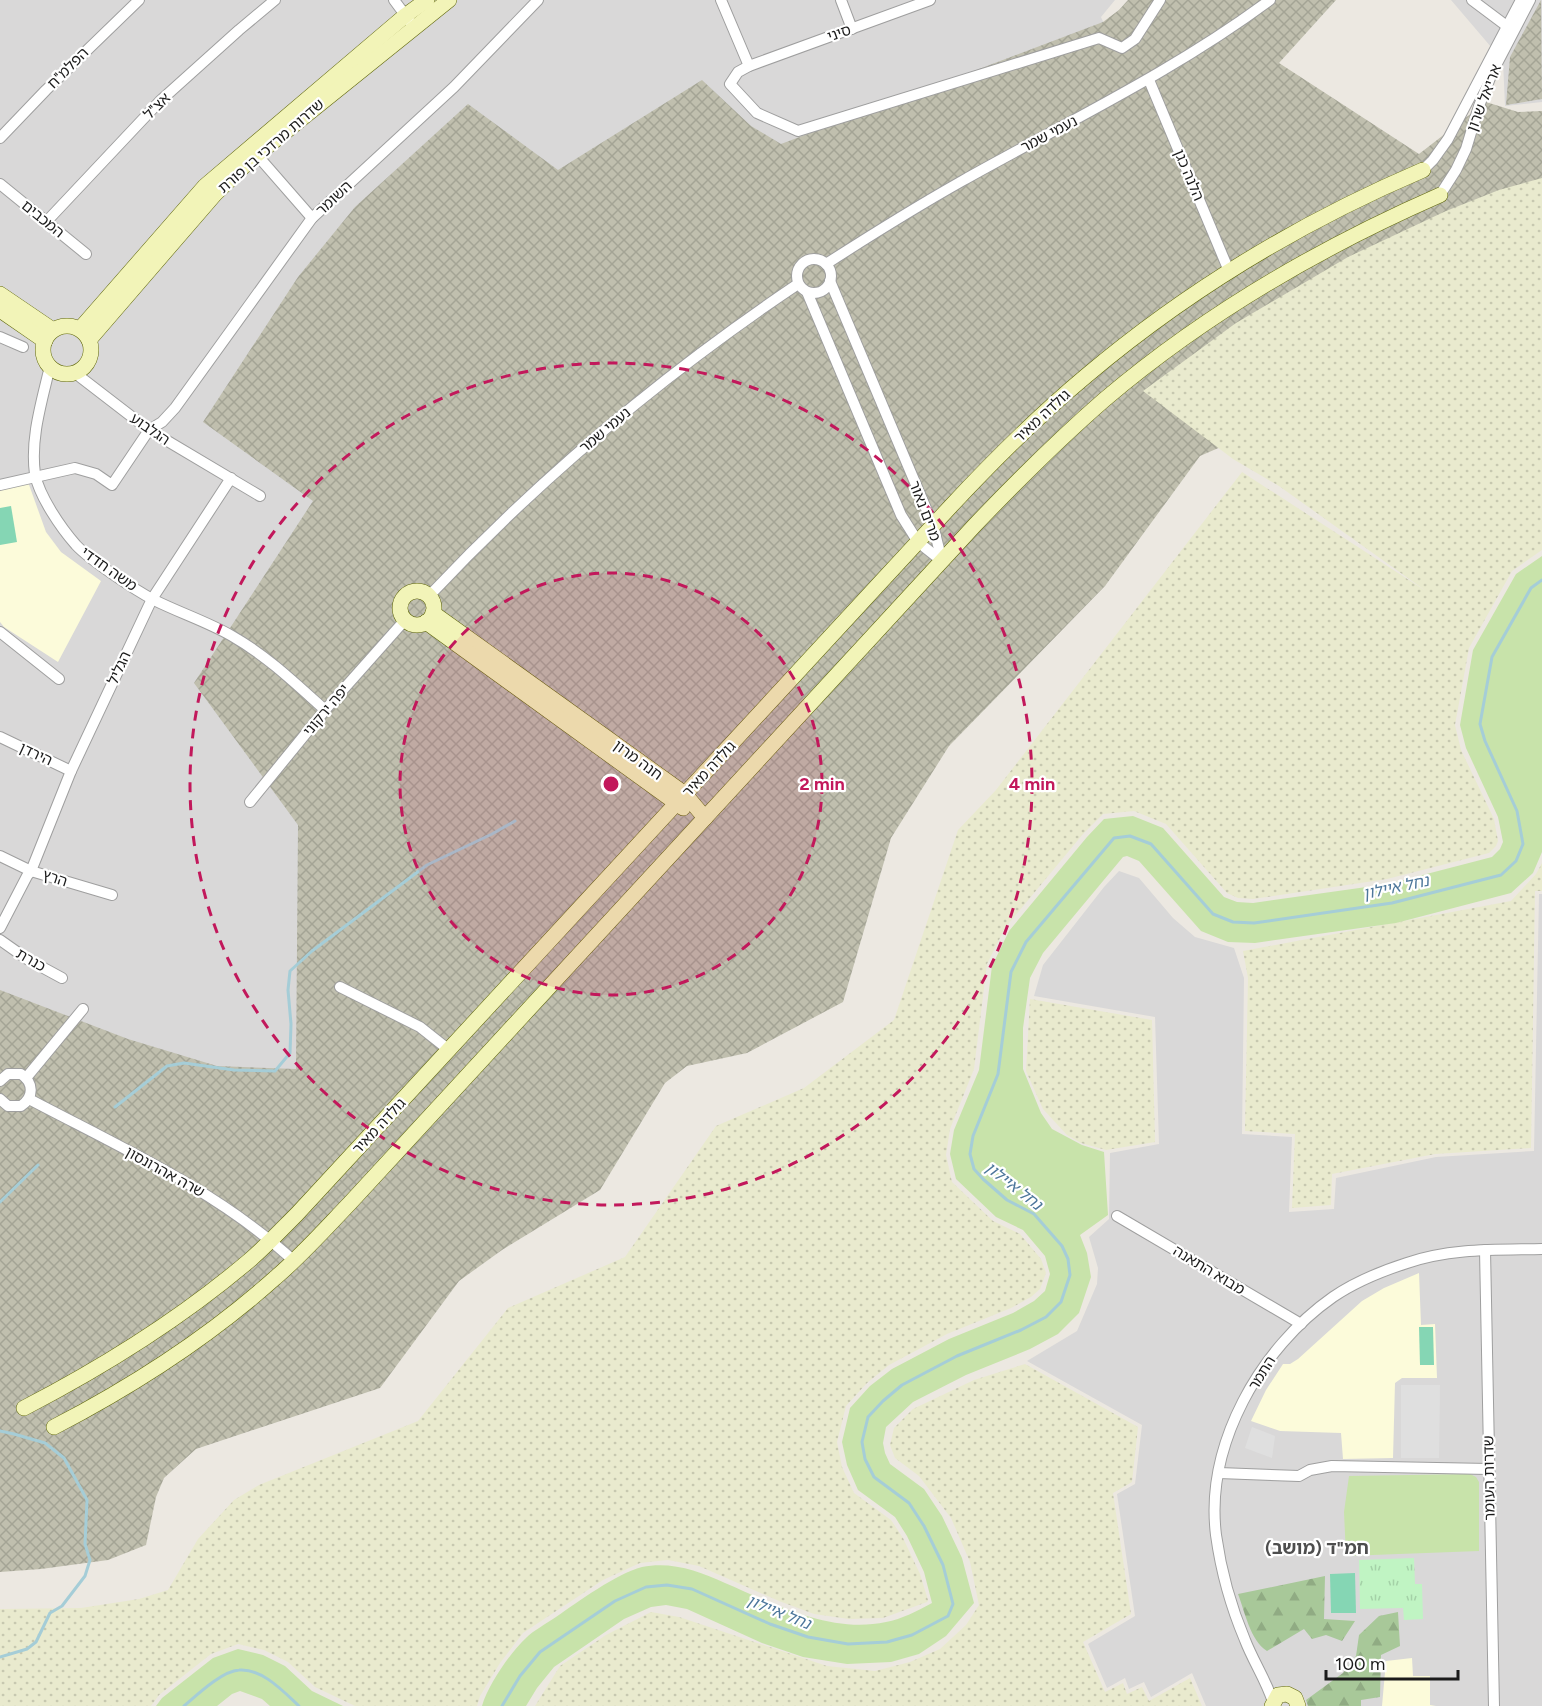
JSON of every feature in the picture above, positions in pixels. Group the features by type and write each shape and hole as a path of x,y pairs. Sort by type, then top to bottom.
{"main road":[{"name":"שדרות מרדכי בן פורת","path":"85,334 215,194 410,21 427,0"},
{"name":"שדרות מרדכי בן פורת","path":"85,334 205,186 410,21 449,0"},
{"name":"גולדה מאיר","path":"24,1408 74,1382 140,1342 208,1293 270,1240 328,1182 933,525 1017,438 1086,375 1149,326 1229,270 1326,215 1423,170"},
{"name":"גולדה מאיר","path":"54,1427 123,1389 194,1342 276,1277 350,1203 942,561 1010,489 1078,423 1175,345 1236,303 1305,261 1396,214 1440,195"},
{"path":"0,294 49,335"},
{"path":"0,310 49,335"},
{"path":"66,326 85,334 91,354 85,367 75,373 63,374 50,366 44,354 49,335 66,326"},
{"path":"417,591 429,596 433,601 429,617 417,625 405,620 400,608 405,596 417,591"},
{"name":"חנה מרון","path":"429,617 705,818"},
{"path":"1273,1704 1278,1695 1293,1700"}],"street":[{"name":"הפלמ\"ח","path":"0,138 53,82 139,0"},
{"name":"אצ\"ל","path":"47,221 160,101 275,0"},
{"path":"394,0 410,21"},
{"name":"השומר","path":"149,430 162,422 176,408 312,218 454,87 538,0"},
{"path":"721,0 749,66 738,72 730,84 757,113 798,131 1099,39 1122,48 1135,39 1160,0"},
{"path":"841,0 852,29"},
{"name":"סיני","path":"749,66 930,0"},
{"name":"נעמי שמר","path":"826,264 961,181 1149,80 1204,46 1270,0"},
{"path":"1472,0 1510,29"},
{"name":"אריאל שרון","path":"1440,195 1466,149 1479,106 1521,0"},
{"name":"אריאל שרון","path":"1423,170 1448,139 1510,29 1530,0"},
{"name":"הלנה כגן","path":"1149,80 1229,270"},
{"path":"257,155 312,218"},
{"name":"המכבים","path":"0,184 86,254"},
{"path":"813,259 826,264 830,281 820,292 807,292 798,284 796,277 801,264 813,259"},
{"name":"מרים נאור","path":"830,281 933,525 942,561"},
{"name":"נעמי שמר","path":"429,596 555,472 635,404 743,321 798,284"},
{"name":"מרים נאור","path":"807,292 901,515 918,542 942,561"},
{"path":"0,336 23,347"},
{"name":"משה חדדי","path":"50,366 34,446 36,476 58,521 77,546 152,599 231,635 270,661 325,710"},
{"name":"הגלבוע","path":"75,373 149,430 260,496"},
{"path":"0,485 75,468 96,474 112,485 149,430"},
{"name":"הגליל","path":"31,871 71,771 152,599 231,478"},
{"name":"יפה ירקוני","path":"250,802 325,710 405,620"},
{"path":"0,632 59,679"},
{"name":"הירדן","path":"0,737 71,771"},
{"name":"הרץ","path":"0,856 31,871 112,895"},
{"path":"0,928 31,871"},
{"name":"כנרת","path":"0,940 27,959 63,978"},
{"path":"340,987 420,1027 450,1050"},
{"path":"26,1078 83,1009"},
{"path":"0,1081 8,1074 14,1073 26,1078 31,1090 29,1099 21,1106 14,1107 1,1102"},
{"name":"שרה אהרונסון","path":"29,1099 204,1193 270,1240 293,1260"},
{"name":"מבוא התאנה","path":"1117,1216 1301,1324"},
{"name":"התמר","path":"1273,1704 1264,1678 1249,1651 1237,1621 1222,1567 1215,1510 1219,1473 1228,1438 1248,1395 1278,1347 1301,1324 1334,1296 1384,1271 1460,1251 1542,1249"},
{"name":"שדרות העומר","path":"1485,1250 1494,1706"},
{"path":"1219,1473 1299,1476 1310,1470 1332,1466 1489,1468"},
{"name":"התמר","path":"1264,1678 1293,1700"}],"shaded area":[{"path":"0,0 1115,0 1101,17 1233,316 0,1474"},
{"path":"1128,0 1336,0 1279,63 1419,154 1486,102 1518,112 1542,111 1542,227 1269,426 1200,456 1105,586 949,746 891,838 843,1002 747,1053 687,1066 665,1083 600,1190 502,1250 459,1281 380,1388 196,1449 164,1478 156,1497 146,1545 108,1560 0,1572 0,990 128,1039 217,1066 296,1069 298,825 194,683 313,501 203,422 298,277 355,207 468,104 558,170 702,80 751,126 781,144 1103,22"},
{"path":"1451,0 1542,0 1542,102 1505,106 1503,61"},
{"path":"1541,0 1542,99 1506,105 1510,57"},
{"path":"1542,178 1542,550 1512,571 1469,648 1455,725 1461,750 1494,819 1498,841 1496,846 1489,853 1387,879 1253,899 1238,898 1227,893 1166,824 1134,811 1103,814 1083,834 1005,928 987,964 974,1069 950,1129 946,1155 952,1182 993,1221 1020,1234 1041,1259 1046,1273 1040,1289 1031,1297 1011,1308 947,1334 889,1365 867,1383 846,1406 837,1442 842,1467 854,1493 891,1520 903,1538 920,1574 927,1602 883,1618 849,1619 814,1614 699,1566 668,1560 640,1563 603,1580 523,1633 500,1663 480,1696 477,1706 355,1706 315,1687 288,1662 264,1650 238,1644 211,1654 159,1695 151,1706 0,1706 0,1609 81,1608 139,1599 168,1590 198,1539 234,1500 259,1485 418,1421 508,1308 625,1257 716,1126 804,1088 894,1020 958,830 996,790 1242,472 1426,591 1279,486 1233,459 1143,391 1236,323 1348,257 1446,211 1499,190"},
{"path":"28,482 46,532 61,552 101,581 58,662 4,627 0,622 0,487"},
{"path":"1542,863 1542,891 1535,891 1531,1148 1435,1154 1332,1174 1331,1205 1292,1208 1295,1134 1245,1131 1248,978 1243,951 1511,901 1536,874"},
{"name":"חמ\"ד (מושב)","path":"1119,871 1139,878 1173,918 1195,937 1234,948 1244,978 1242,1134 1292,1137 1289,1212 1334,1209 1336,1178 1436,1157 1534,1151 1539,894 1542,894 1542,1706 1206,1706 1192,1673 1151,1697 1144,1682 1129,1689 1125,1678 1107,1688 1088,1644 1135,1616 1117,1494 1135,1484 1142,1425 1027,1361 1077,1331 1097,1284 1098,1268 1089,1237 1109,1219 1110,1153 1159,1144 1155,1017 1034,996 1043,965"},
{"path":"1030,999 1152,1020 1155,1142 1106,1150 1081,1143 1067,1135 1043,1109 1026,1071"},
{"path":"1419,1273 1421,1325 1435,1324 1437,1378 1402,1378 1395,1383 1393,1458 1343,1459 1341,1433 1280,1431 1251,1421 1266,1390 1283,1364 1290,1364 1298,1359 1362,1301 1384,1288"},
{"path":"1025,1364 1138,1427 1132,1482 1113,1493 1131,1614 1083,1642 1105,1692 1123,1683 1127,1694 1142,1687 1149,1701 1190,1678 1202,1706 535,1706 560,1666 606,1635 651,1612 679,1617 827,1666 875,1671 910,1662 940,1649 966,1625 979,1605 970,1562 951,1518 919,1476 895,1458 890,1445 894,1428 913,1409 974,1380"},
{"path":"1401,1385 1440,1385 1439,1458 1401,1458"},
{"path":"1252,1427 1275,1436 1272,1458 1245,1448"},
{"path":"1412,1658 1413,1676 1430,1676 1430,1705 1436,1706 1382,1706 1386,1661"}],"green space":[{"path":"11,506 17,542 0,545 0,508"},
{"path":"1542,556 1542,852 1533,873 1511,893 1396,923 1255,943 1228,942 1201,931 1139,861 1127,856 1123,857 1043,953 1030,978 1023,1028 1023,1069 1041,1113 1052,1129 1082,1145 1104,1152 1108,1215 1080,1235 1087,1253 1091,1277 1079,1313 1058,1334 1030,1349 966,1375 913,1402 886,1427 883,1443 890,1464 924,1489 942,1516 962,1558 974,1603 946,1636 919,1654 891,1662 847,1664 803,1657 762,1643 687,1609 666,1605 651,1607 624,1619 554,1667 526,1706 482,1706 500,1670 529,1635 598,1589 642,1567 664,1565 695,1571 783,1608 845,1624 865,1625 892,1621 932,1603 924,1572 907,1536 895,1517 858,1490 847,1465 842,1442 850,1408 870,1386 892,1369 949,1339 1013,1313 1034,1301 1045,1291 1050,1274 1045,1256 1023,1230 996,1217 956,1179 950,1154 954,1130 979,1070 992,966 1009,931 1104,819 1133,816 1163,828 1224,897 1237,902 1253,903 1388,884 1492,857 1503,842 1498,817 1466,748 1460,725 1473,650 1516,574"},
{"path":"1419,1327 1433,1327 1434,1365 1420,1365"},
{"path":"1470,1474 1479,1482 1479,1551 1346,1556 1344,1512 1349,1476"},
{"path":"1414,1558 1415,1584 1422,1584 1423,1619 1404,1620 1403,1608 1360,1609 1359,1560"},
{"path":"1355,1573 1356,1613 1331,1613 1330,1574"},
{"path":"1325,1576 1324,1619 1355,1621 1342,1641 1326,1635 1312,1639 1304,1629 1267,1651 1261,1646 1249,1625 1238,1594"},
{"path":"1398,1612 1400,1646 1381,1655 1380,1697 1361,1700 1361,1706 1308,1706 1306,1700 1343,1673 1356,1656 1359,1635 1379,1616"},
{"path":"238,1649 263,1655 285,1666 312,1691 343,1706 270,1706 262,1699 240,1691 232,1694 217,1706 156,1706 162,1698 213,1658"}],"waterway":[{"name":"נחל איילון","path":"502,1706 520,1676 540,1652 615,1601 646,1587 667,1585 692,1589 770,1624 808,1637 848,1644 887,1642 912,1635 948,1616 953,1604 943,1565 924,1526 909,1503 874,1477 865,1459 862,1442 868,1417 902,1385 957,1356 1021,1330 1046,1317 1061,1302 1070,1275 1068,1259 1062,1246 1034,1214 1007,1200 983,1179 974,1169 970,1154 973,1136 998,1074 1011,972 1026,942 1114,838 1130,836 1151,844 1213,914 1233,922 1254,923 1392,903 1501,875 1516,861 1523,844 1517,811 1485,741 1480,724 1492,657 1531,588 1542,580"},
{"path":"115,1107 167,1066 184,1063 234,1070 275,1071 290,1053 291,1024 288,990 290,971 312,951 427,865 515,821"},
{"path":"0,1202 38,1165"},
{"path":"0,1431 45,1443 64,1458 87,1500 85,1544 90,1560 85,1576 62,1606 50,1613 36,1642 27,1649 0,1657"},
{"name":"נחל איילון","path":"184,1706 225,1674 239,1670 248,1670 264,1677 299,1706"}],"district":[{"name":"חמ\"ד (מושב)","path":"1317,1548"}]}
